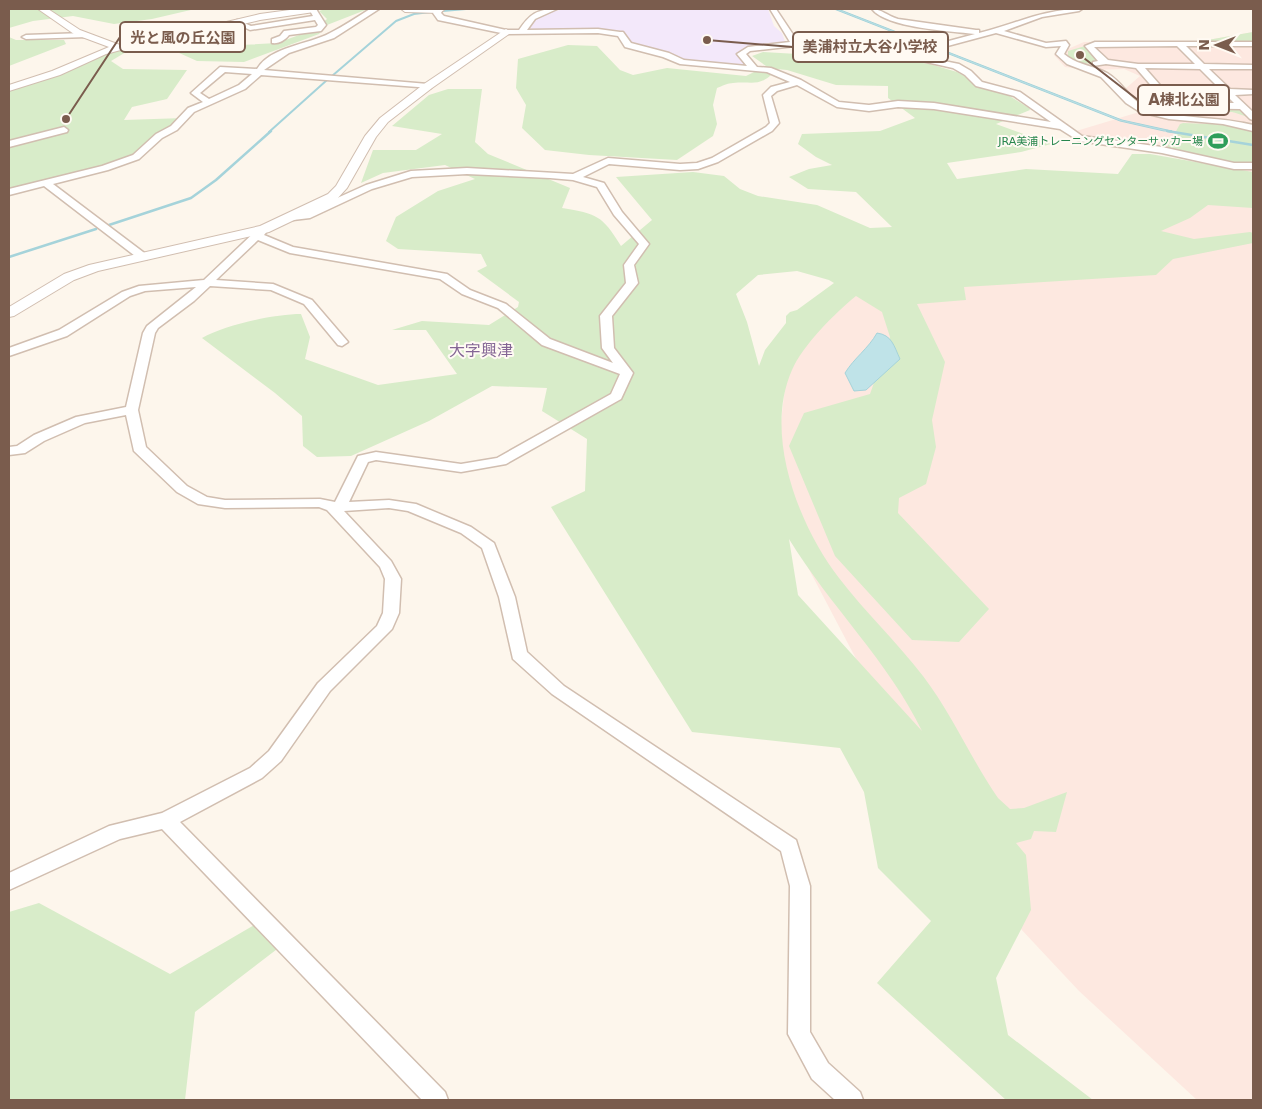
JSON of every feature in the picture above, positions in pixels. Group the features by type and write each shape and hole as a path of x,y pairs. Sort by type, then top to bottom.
{"street":[{"path":"42,9 77,32 120,48"},
{"path":"9,192 136,157 158,136 174,128 190,110 242,87 260,72 262,67 286,51 332,36 375,9"},
{"path":"405,9 439,9 437,15 448,21 506,32 598,31 620,34 628,45 666,55 683,62 768,70 798,82 838,104 869,108 898,104 934,106 1061,126"},
{"path":"522,31 532,17 554,9"},
{"path":"773,9 794,44"},
{"path":"875,9 885,17 904,23 985,34"},
{"path":"903,55 996,31 1041,15 1079,9"},
{"path":"9,88 56,73 103,52 147,40 160,34 201,31 260,16 315,12 322,25 318,29 287,33 283,38 275,41"},
{"path":"996,31 1046,45 1062,43 1065,45 1060,54 1064,58 1082,68 1103,74 1134,105 1146,110 1186,118 1234,123 1253,128"},
{"path":"9,313 69,277 94,268 261,233 332,197 340,188 371,136 384,120 428,86 506,32"},
{"path":"26,38 84,35"},
{"path":"755,69 741,54 748,49 794,44 903,55 956,66 968,73 979,84 1016,94 1079,138 1153,148 1234,166 1253,166"},
{"path":"1106,62 1089,46 1095,44 1253,44"},
{"path":"1178,44 1253,117"},
{"path":"1075,63 1096,64 1106,62 1138,66 1253,67"},
{"path":"1138,66 1171,103 1178,106 1241,106"},
{"path":"209,102 194,93 223,69 428,86"},
{"path":"574,177 608,161 680,168 698,166 715,160 769,129 775,123 767,95 774,89 798,82"},
{"path":"1227,92 1253,92"},
{"path":"9,144 22,139 64,130"},
{"path":"293,217 306,216 369,186 411,174 467,171 574,177 601,186 618,213 644,244 629,265 632,284 606,316 608,348 627,373"},
{"path":"46,183 143,257"},
{"path":"261,233 290,250 442,276 466,292 502,306 546,342 627,373"},
{"path":"261,233 190,299 153,326 149,333 132,410 139,448 182,489 203,501 225,504 320,503 336,506 389,504 411,506 466,530 489,546 506,597 519,655 558,690 788,846 800,886 799,1034 820,1071 852,1100"},
{"path":"9,352 64,333 126,294 143,288 208,283 273,287 308,302 342,342"},
{"path":"336,506 363,459 376,456 461,468 501,461 616,396 627,373"},
{"path":"9,452 20,450 39,438 81,420 132,410"},
{"path":"9,882 116,832 166,820 256,773 275,756 324,687 384,629 391,613 393,579 386,565 336,506"},
{"path":"166,820 437,1100"}],"shaded area":[{"path":"565,9 768,9 774,26 782,33 786,44 740,51 738,54 748,66 683,60 631,44 628,36 616,32 544,32 530,30 532,23 545,13"},
{"path":"1253,32 1253,1100 1197,1100 1079,991 1003,910 894,731 772,499 791,336 840,291 1193,198 1221,165 1196,157 1094,141 1073,132 1149,109 1119,98 1125,89 1140,76 1124,69 1089,70 1065,67 1054,55 1084,42 1196,42"}],"green space":[{"path":"9,9 195,9 152,19 114,24 73,16 33,21 9,28"},
{"path":"325,9 368,9 327,25 319,34 244,62 197,61 168,48 159,41 186,35 241,45 277,43 313,30 327,19 319,11"},
{"path":"1253,32 1253,44 1201,44 1202,41"},
{"path":"9,37 16,40 64,40 66,44 9,66"},
{"path":"568,45 597,46 620,70 633,75 667,68 746,76 766,66 752,56 763,52 901,60 930,64 957,72 979,84 1008,95 1029,108 1030,110 996,124 1051,144 1021,152 947,163 957,179 1026,169 1118,174 1132,154 1150,154 1253,172 1253,208 1208,205 1190,218 1161,231 1194,239 1250,232 1253,233 1253,243 1173,259 1156,275 964,287 966,300 917,304 945,362 932,420 936,447 926,484 899,498 898,513 989,609 959,642 912,640 835,556 789,446 804,413 870,394 890,337 882,312 856,296 829,320 804,350 792,370 784,395 781,423 790,479 799,506 824,557 859,603 923,676 998,798 1010,809 1024,808 1067,792 1056,832 1034,831 1031,839 1016,843 1026,855 1031,910 996,978 1008,1035 1093,1100 1006,1100 877,983 931,921 878,868 864,792 840,748 692,732 551,507 585,491 587,439 542,411 547,388 492,386 429,421 351,456 317,457 303,446 302,416 275,393 202,338 250,321 301,314 310,337 305,359 378,385 457,374 426,330 392,330 422,321 489,325 518,307 519,302 477,271 487,266 481,254 398,249 386,241 396,217 438,191 475,179 445,165 383,173 361,183 373,150 416,150 442,134 392,126 429,95 448,89 482,89 475,142 488,154 570,188 562,208 591,214 598,218 609,228 621,246 652,220 616,177 693,172 724,176 740,189 758,196 817,205 870,228 892,227 856,192 808,189 789,177 809,169 832,165 816,157 798,144 802,134 880,131 915,118 888,98 888,86 836,85 787,70 777,69 761,81 731,83 717,88 713,105 717,124 713,136 677,160 589,155 545,150 522,128 526,105 516,88 518,59","holes":["797,271 834,283 786,316 786,323 765,350 759,366 747,322 736,294 758,275","789,539 822,587 893,681 922,731 798,595"]},
{"path":"1085,46 1099,62 1083,63 1068,57 1068,51"},
{"path":"120,48 131,49 111,61 123,69 187,70 167,99 132,107 124,120 184,118 143,152 105,168 9,192 9,88 56,73"},
{"path":"1181,108 1238,109 1247,117 1232,112 1198,115 1186,112"},
{"name":"JRA美浦トレーニングセンターサッカー場","path":"1180,124 1235,125 1253,129 1253,166 1232,166 1166,149"},
{"path":"39,903 170,974 263,920 285,943 195,1012 185,1100 9,1100 9,912"}],"water":[{"path":"834,9 1122,120 1172,131 1164,131 1120,121"},
{"path":"877,333 889,339 900,359 866,390 854,391 845,373"}],"waterway":[{"path":"443,11 466,9"},
{"path":"332,76 396,21 414,14 430,12"},
{"path":"269,132 327,80"},
{"path":"109,225 191,198 216,180 271,131"},
{"path":"1173,132 1167,131 1253,145"},
{"path":"9,257 96,229"}],"place":[{"name":"美浦村立大谷小学校","path":"707,40"},
{"name":"A棟北公園","path":"1080,55"},
{"name":"光と風の丘公園","path":"66,119"},
{"name":"JRA美浦トレーニングセンターサッカー場","path":"1218,141"}],"district":[{"name":"大字興津","path":"481,350"}]}
